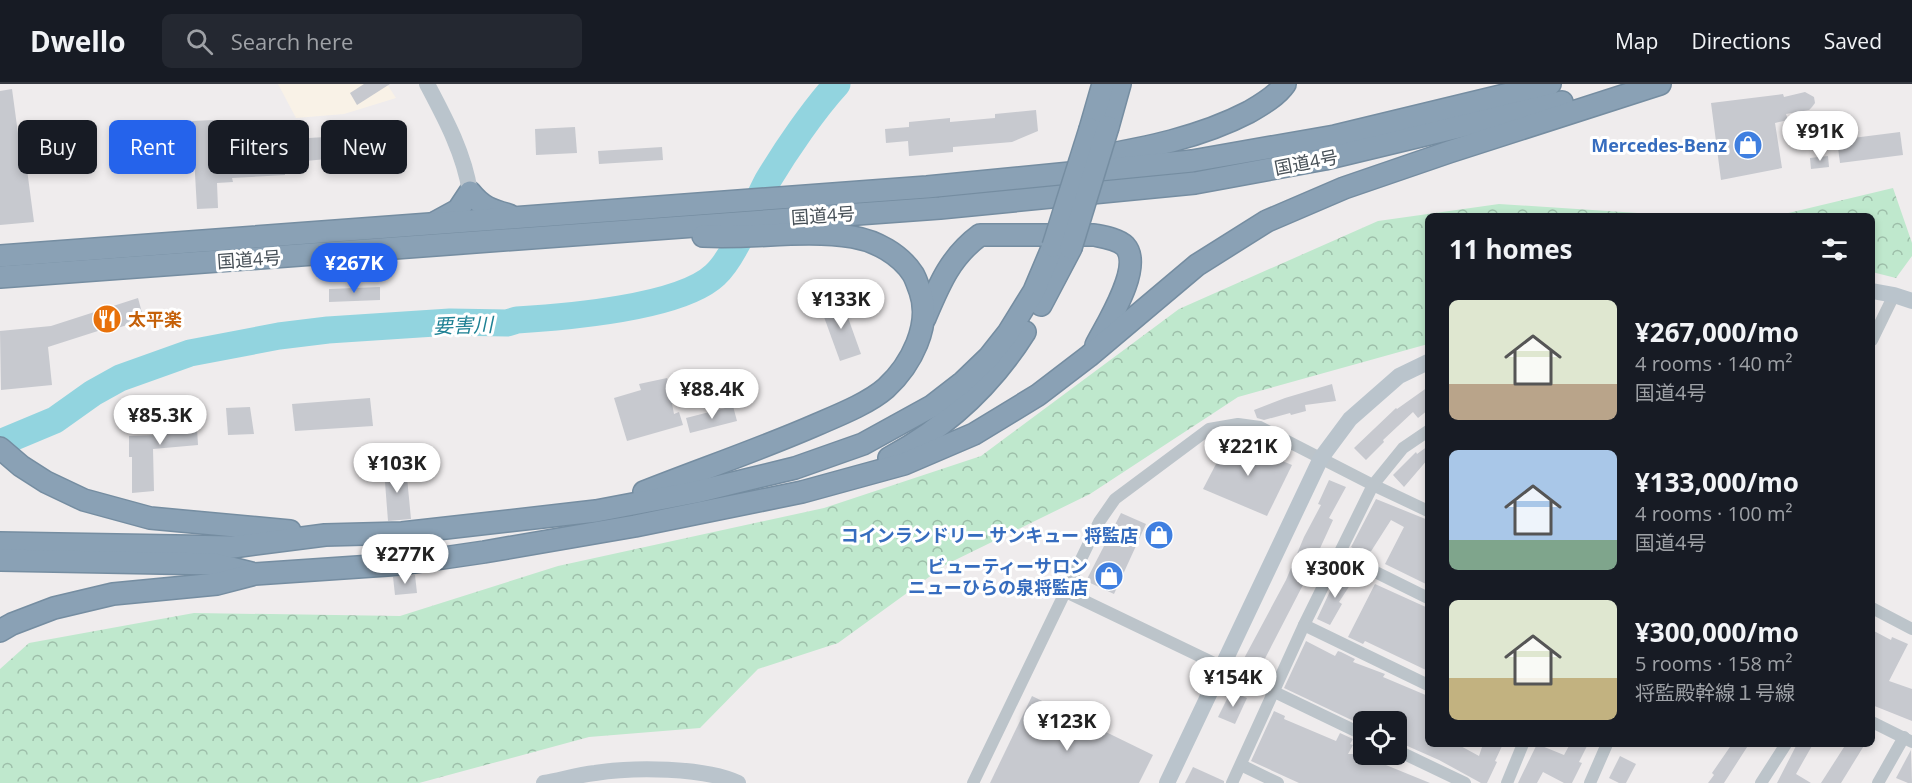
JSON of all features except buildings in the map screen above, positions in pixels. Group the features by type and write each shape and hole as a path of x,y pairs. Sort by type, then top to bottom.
{"highway":[{"path":"1099,128 1103,84"},
{"path":"802,492 872,467 904,450 942,425 977,394 1020,340 1046,298 1099,128 1120,84"},
{"path":"927,187 1153,147 1202,133 1262,105 1285,84"},
{"name":"国道4号","path":"0,256 927,187 1192,161 1335,136 1550,84"},
{"name":"国道4号","path":"0,277 622,232 763,228 940,207 1195,183 1326,159 1636,84"},
{"path":"0,631 54,608 113,594 217,584 255,574 402,564 484,552 635,526 802,492 903,464 974,434 1038,395 1089,356 1197,265 1267,221 1355,185 1660,84"},
{"path":"431,224 458,210 470,192 479,204 494,211 522,218"},
{"path":"763,228 854,237 878,244 899,258 914,275 922,297 925,319"},
{"path":"596,512 789,437 844,413 884,390 901,373 915,349 939,284 955,257 980,236 1094,235 1108,237 1125,246 1130,258 1129,271 1120,301 1089,356"},
{"path":"0,543 233,547 325,535 402,533 596,512 696,492 795,468 863,444 932,406 963,382 989,357 1008,333 1062,247"},
{"path":"0,448 21,466 46,482 84,500 150,518 325,535"},
{"path":"0,560 215,564 255,574"}],"street":[{"path":"427,84 454,139 469,181 470,192"},
{"path":"1875,292 1894,295 1912,302"},
{"path":"1875,333 1894,295"},
{"path":"1167,783 1321,458 1350,419 1399,376 1425,363"},
{"path":"973,783 1099,522 1115,499 1209,429 1238,423 1260,427 1425,510"},
{"path":"1232,783 1304,625 1373,485 1403,448 1425,433"},
{"path":"1339,554 1425,597"},
{"path":"1066,592 1353,730"},
{"path":"1875,610 1912,629"},
{"path":"1304,625 1425,684"},
{"path":"1875,724 1908,740 1878,783"},
{"path":"1507,783 1522,747"},
{"path":"1590,783 1606,747"},
{"path":"1761,783 1784,747"},
{"path":"1407,755 1465,783"},
{"path":"1241,765 1278,783"},
{"path":"544,783 596,772 647,770 688,771 729,778 738,783"}],"shaded area":[{"path":"278,84 387,84 396,98 344,114 296,118"}],"green space":[{"path":"1893,188 1912,243 1912,256 1896,278 1875,273 1875,213 1789,213"},
{"path":"1499,204 1638,213 1435,213"},
{"path":"1425,214 1425,345 1238,397 1090,494 947,564 838,643 758,669 700,728 589,737 419,783 0,783 0,669 29,643 194,613 400,616 558,566 824,508 981,456 1179,309 1378,221"}],"waterway":[{"name":"要害川","path":"0,443 55,420 93,393 120,378 190,353 279,336 328,330 450,322 507,323 621,309 676,296 698,286 715,275 722,267 744,230 775,168 810,117 837,84"}],"place":[{"name":"Mercedes-Benz","path":"1748,145"},
{"name":"太平楽","path":"107,319"},
{"name":"コインランドリー サンキュー 将監店","path":"1159,535"},
{"name":"ビューティーサロン ニューひらの泉将監店","path":"1109,576"}]}
